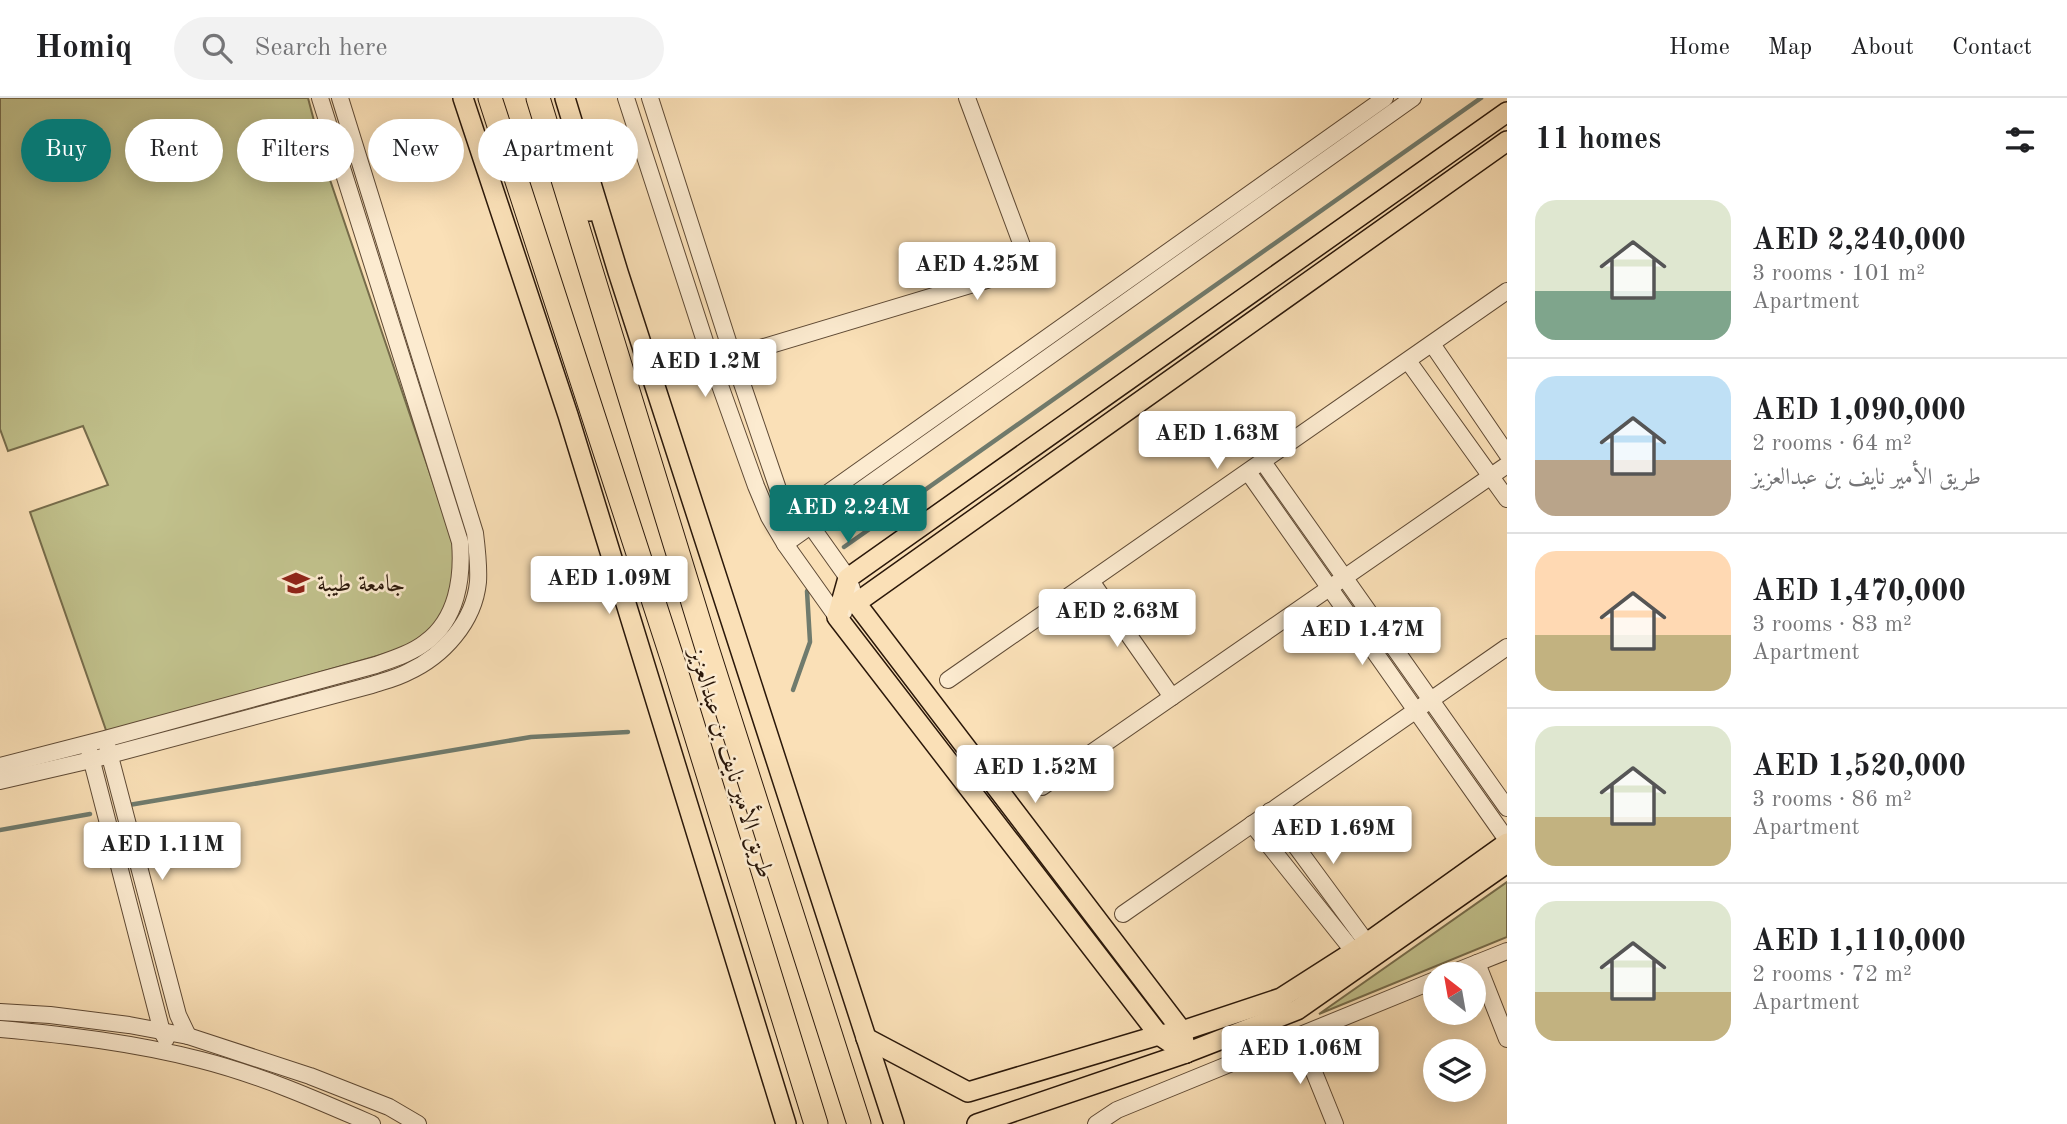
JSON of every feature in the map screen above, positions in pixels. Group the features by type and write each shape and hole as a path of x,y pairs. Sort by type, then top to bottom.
{"highway":[{"name":"طريق الأمير نايف بن عبدالعزيز","path":"490,98 674,663 816,1124"},
{"name":"طريق الأمير نايف بن عبدالعزيز","path":"539,101 707,648 859,1124"}],"main road":[{"path":"463,98 568,415 785,1123"},
{"path":"565,98 618,272 894,1124"},
{"path":"539,101 618,272"},
{"path":"1186,1054 1159,1035 837,617 848,578 1507,112"},
{"path":"1186,1054 1182,1031 856,603 1507,141"},
{"path":"866,1038 968,1092 1159,1035 1182,1031 1281,998 1360,948 1507,842"},
{"path":"968,1092 977,1124 1186,1054 1297,1010 1507,863"}],"street":[{"path":"0,781 376,665 428,641 447,619 458,592 462,566 460,542 320,98"},
{"path":"107,747 372,685 408,673 436,656 469,615 478,584 475,533 340,98"},
{"path":"626,98 712,363 756,486 769,517 785,544 837,617 856,603 848,578 811,526 778,489 650,98"},
{"path":"712,363 1030,267 967,98"},
{"path":"785,544 798,514 1385,98"},
{"path":"785,544 1413,98"},
{"path":"947,680 1507,291"},
{"path":"1432,344 1507,454"},
{"path":"1408,361 1507,499"},
{"path":"1263,462 1507,808"},
{"path":"1042,787 1507,465"},
{"path":"1248,472 1507,842"},
{"path":"1091,581 1172,697"},
{"path":"1123,915 1507,647"},
{"path":"107,747 178,1015 188,1036"},
{"path":"0,765 89,752"},
{"path":"89,752 162,1032 174,1054"},
{"path":"1270,811 1360,948"},
{"path":"1252,824 1360,948"},
{"path":"1480,962 1507,951"},
{"path":"1096,1124 1120,1117 1299,1035 1423,985"},
{"path":"1486,986 1507,1039"},
{"path":"0,1012 50,1015 188,1036 310,1076 389,1107 418,1124"},
{"path":"0,1029 143,1046 203,1060 282,1086 372,1124"},
{"path":"1299,1035 1335,1124"}],"green space":[{"path":"0,98 308,98 314,119 237,119 237,182 331,182 454,544 453,590 440,619 428,636 405,648 107,733 30,512 108,485 83,426 8,451 0,429"},
{"path":"1507,882 1507,937 1446,962 1423,962 1423,971 1319,1014"}],"waterway":[{"path":"844,547 1481,98"},
{"path":"793,690 810,642 807,591"},
{"path":"129,805 531,737 628,732"},
{"path":"0,830 90,814"}],"place":[{"name":"جامعة طيبة","path":"296,583"}]}
